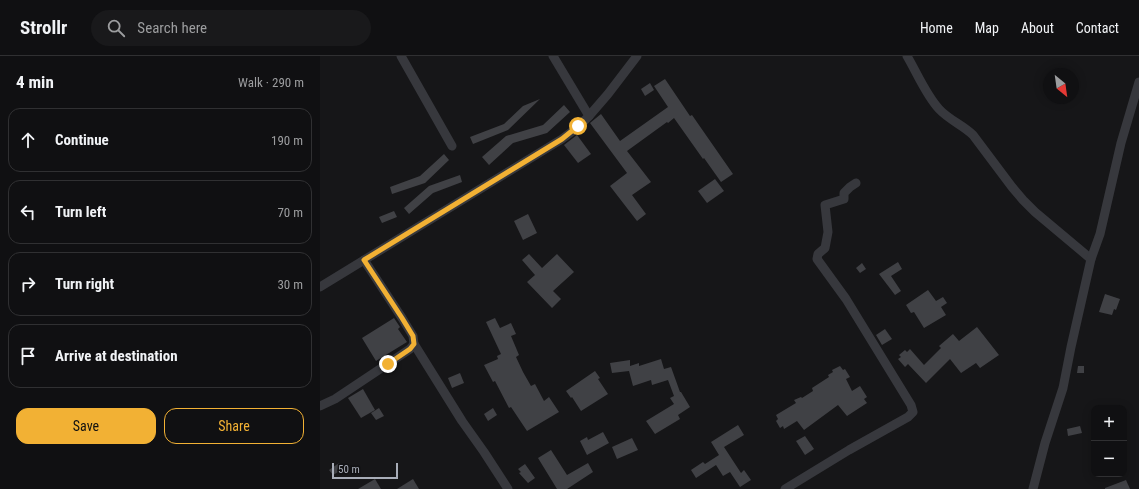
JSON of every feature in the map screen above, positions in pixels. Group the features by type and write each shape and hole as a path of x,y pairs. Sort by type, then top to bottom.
{"street":[{"path":"401,56 452,146"},
{"path":"553,56 589,116"},
{"path":"320,287 562,139 589,116 637,56"},
{"path":"907,56 933,102 940,110 973,135 1012,187 1035,212 1091,259"},
{"path":"1033,489 1045,443 1063,388 1091,259 1100,234 1121,143 1139,82"},
{"path":"785,489 849,450 908,417 913,412 911,405 846,299 817,259 818,254 825,248 828,232 825,205 844,199 844,193 856,183"},
{"path":"364,260 413,336 414,344 462,422 508,489"},
{"path":"320,406 335,399 410,349 414,344"}],"building":[{"path":"665,79 690,116 692,115 733,174 721,182 674,118 627,151 651,182 632,195 646,214 637,221 610,186 627,173 590,123 601,114 620,141 668,107 654,86"},
{"path":"650,83 654,90 645,96 641,89"},
{"path":"540,99 508,130 473,144 470,137 504,124 523,106"},
{"path":"564,105 570,112 547,133 513,143 489,165 482,157 506,136 543,125"},
{"path":"577,135 591,154 578,163 564,145"},
{"path":"444,154 449,160 425,183 392,194 390,187 420,176"},
{"path":"460,175 462,182 433,193 409,214 404,208 429,186"},
{"path":"715,179 724,191 707,203 698,191"},
{"path":"394,211 397,217 382,223 379,217"},
{"path":"528,214 537,233 523,240 514,221"},
{"path":"529,254 542,268 557,254 574,272 553,291 561,299 552,308 527,282 535,275 522,260"},
{"path":"898,262 902,269 891,276 901,291 895,295 879,274"},
{"path":"862,263 866,269 860,273 856,268"},
{"path":"928,290 936,301 943,297 947,303 941,307 946,315 924,328 914,312 911,313 906,305"},
{"path":"1105,294 1120,299 1116,310 1114,309 1112,315 1099,312"},
{"path":"394,318 400,327 398,329 407,342 376,361 362,338"},
{"path":"495,318 500,328 511,323 516,334 511,336 519,355 516,357 523,372 531,386 535,384 544,401 549,397 559,412 527,431 511,407 509,408 495,381 493,382 484,365 498,359 497,356 501,354 486,322"},
{"path":"977,327 999,355 980,368 976,363 961,373 950,359 926,383 908,364 905,367 898,359 901,357 899,355 905,350 907,352 910,349 924,365 941,348 939,346 953,334 959,341"},
{"path":"885,329 892,339 882,345 876,335"},
{"path":"661,359 664,369 671,367 680,392 690,407 678,415 680,419 655,434 646,421 674,404 670,398 674,396 668,380 652,385 651,380 633,386 629,371 612,373 610,363 630,360 630,366 639,363 639,366"},
{"path":"840,366 843,370 845,369 850,377 846,379 852,391 860,386 867,397 864,399 867,403 847,416 838,405 804,430 797,421 784,429 783,426 780,428 776,421 778,419 776,415 796,403 794,400 801,397 802,398 813,391 812,388 829,377 828,375 833,372 832,370"},
{"path":"1078,366 1084,366 1084,373 1077,373"},
{"path":"595,371 600,378 598,379 608,394 581,411 566,391"},
{"path":"460,373 464,383 452,388 448,378"},
{"path":"363,389 375,410 361,418 348,398"},
{"path":"379,408 384,416 376,420 371,413"},
{"path":"493,408 497,415 488,421 484,414"},
{"path":"738,425 744,435 724,447 741,473 744,470 751,480 740,487 730,472 723,476 716,465 696,478 691,470 703,462 705,464 719,455 711,442"},
{"path":"1080,426 1082,433 1068,436 1067,429"},
{"path":"603,432 609,443 587,455 580,441 587,437 588,440"},
{"path":"805,436 814,449 805,455 796,441"},
{"path":"632,438 638,450 617,459 612,447"},
{"path":"551,450 567,475 588,463 593,472 567,489 557,489 538,458"},
{"path":"339,463 343,469 333,475 329,470"},
{"path":"525,464 535,478 528,483 519,473 521,472 518,469"},
{"path":"375,479 381,489 358,489"},
{"path":"413,479 419,489 397,489"},
{"path":"1126,480 1130,489 1105,489 1105,488"}],"route":[{"path":"388,364 413,347 414,340 402,318 364,260 562,139 578,126"}]}
